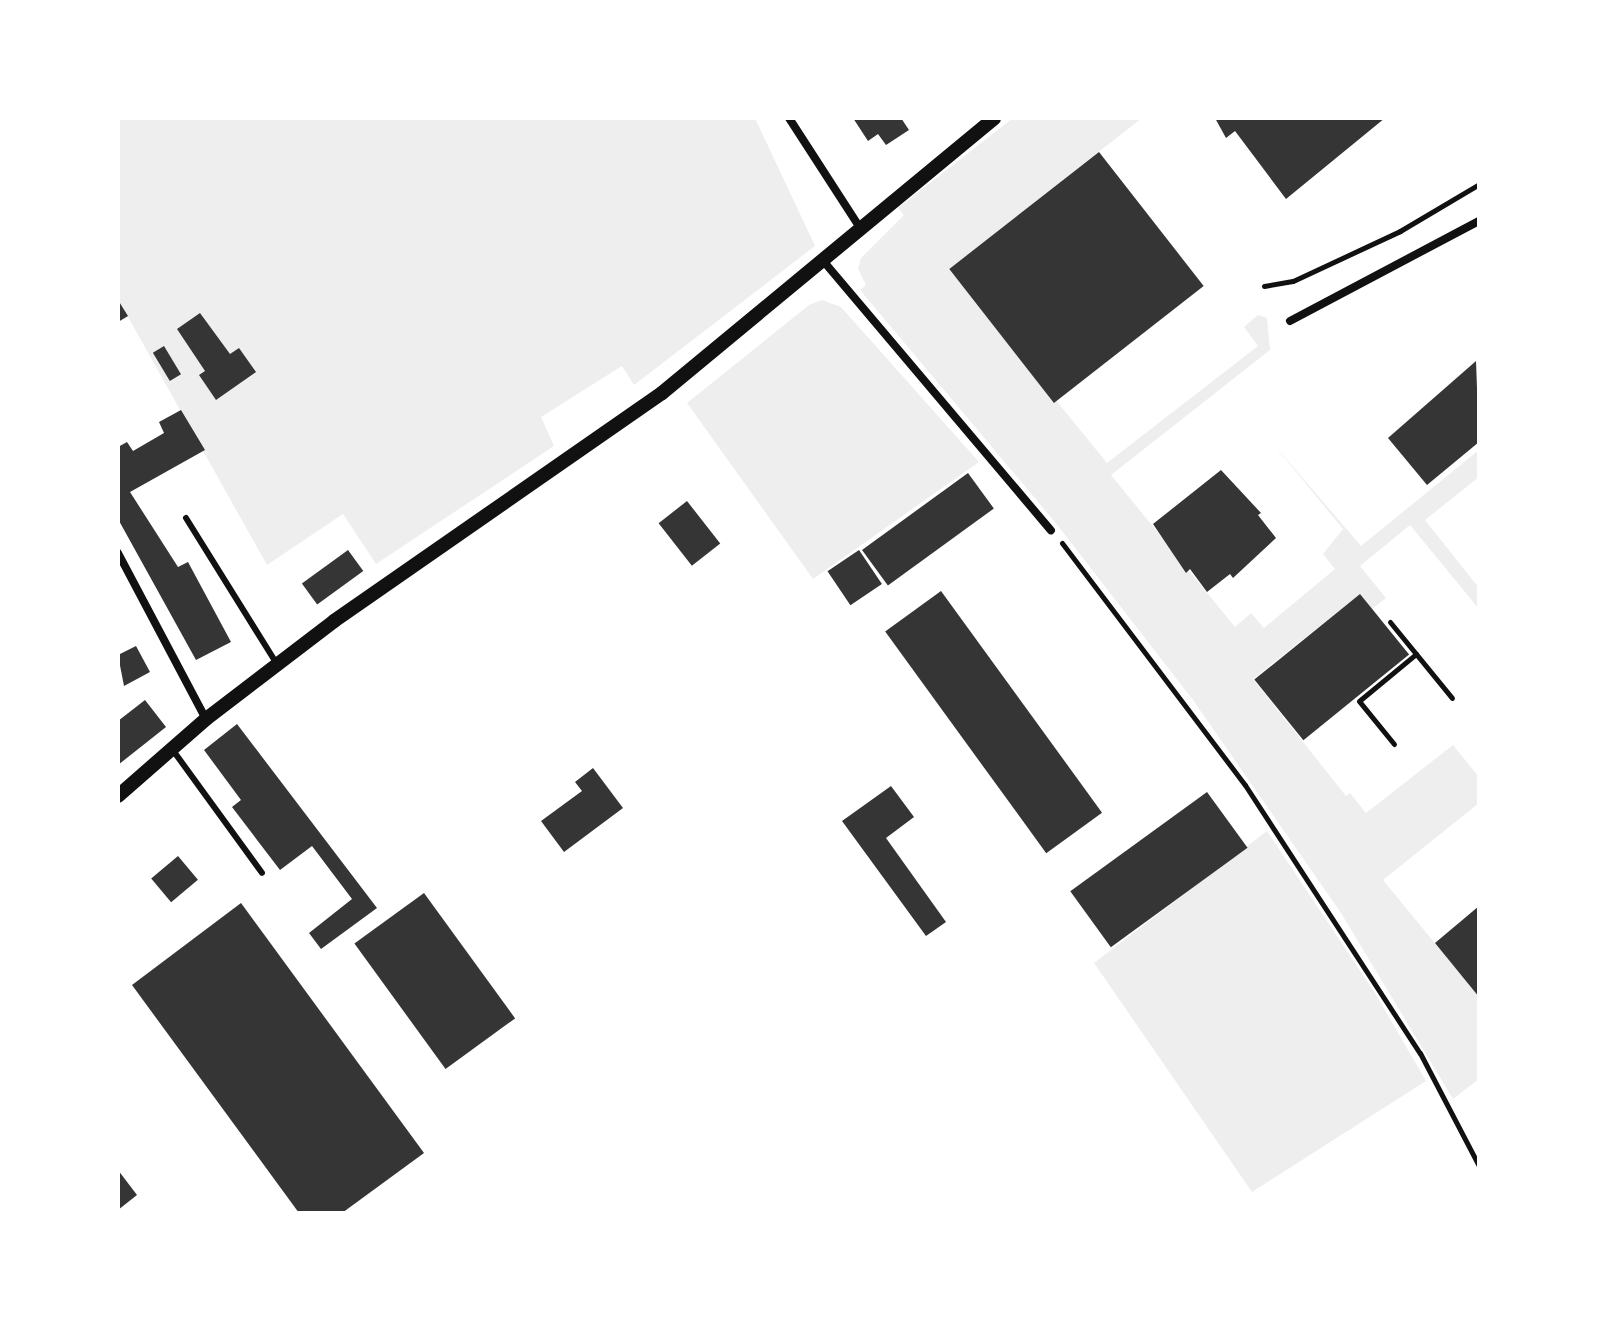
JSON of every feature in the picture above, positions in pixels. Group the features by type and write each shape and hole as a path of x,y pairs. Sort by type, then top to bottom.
{"street":[{"path":"789,118 859,226"},
{"path":"118,796 206,719 277,664 577,456 825,263 859,226 994,118"},
{"path":"1290,321 1479,221"},
{"path":"825,263 1051,530"},
{"path":"118,553 206,719"}],"lane":[{"path":"186,518 277,664"},
{"path":"172,749 262,873"}],"path":[{"path":"1264,286 1293,281 1400,231 1479,184"},
{"path":"1051,530 1245,785 1420,1053 1479,1166"},
{"path":"1390,622 1452,698"},
{"path":"1394,744 1359,701 1416,654"}],"shaded area":[{"path":"118,118 755,118 815,246 634,385 622,366 541,417 554,446 376,564 343,514 267,565 128,317 118,322"},
{"path":"1013,118 1142,118 949,269 1107,463 1258,346 1244,327 1258,315 1267,318 1270,350 1111,475 1235,627 1251,613 1264,628 1335,569 1323,554 1343,529 1270,440 1361,546 1479,450 1479,477 1425,520 1479,588 1479,609 1410,525 1360,566 1386,598 1372,609 1360,594 1253,679 1346,796 1350,793 1366,813 1453,745 1479,777 1479,803 1383,880 1479,997 1479,1079 1453,1099 1341,913 1193,700 1055,522 860,290 866,285 858,269 861,258 904,215 898,208"},
{"path":"822,300 841,307 979,462 813,579 687,403 809,305"},
{"path":"1267,831 1375,993 1426,1081 1252,1192 1094,963"}],"building":[{"path":"853,118 901,118 909,130 886,145 878,134 868,141"},
{"path":"1215,118 1385,118 1286,199 1235,131 1226,138"},
{"path":"1099,152 1204,286 1054,403 949,269"},
{"path":"118,300 128,316 118,322"},
{"path":"200,313 230,354 239,348 256,372 216,400 199,375 205,371 177,329"},
{"path":"164,346 181,374 170,381 153,353"},
{"path":"1476,361 1479,442 1427,485 1388,438"},
{"path":"181,410 205,450 130,492 178,567 188,562 231,642 196,660 118,519 118,447 127,442 133,451 164,433 159,422"},
{"path":"1221,470 1261,513 1258,515 1276,538 1233,578 1230,574 1207,592 1190,569 1186,573 1153,524"},
{"path":"968,473 994,509 888,586 862,550"},
{"path":"687,501 720,544 692,566 659,523"},
{"path":"348,550 363,571 317,605 302,584"},
{"path":"859,550 882,584 850,605 827,571"},
{"path":"941,591 1102,813 1046,853 885,632"},
{"path":"1360,594 1409,655 1303,740 1254,680"},
{"path":"136,646 150,672 124,686 118,655"},
{"path":"145,700 166,727 118,765 118,721"},
{"path":"237,724 377,908 321,949 309,933 352,899 312,846 280,870 232,807 241,800 204,750"},
{"path":"593,768 623,808 564,852 541,821 582,791 575,782"},
{"path":"891,786 914,817 886,838 946,922 926,936 842,821"},
{"path":"1207,792 1248,848 1111,947 1070,891"},
{"path":"178,856 198,880 171,902 151,878"},
{"path":"424,893 515,1018 446,1069 354,944"},
{"path":"241,903 424,1153 342,1213 299,1213 132,985"},
{"path":"1479,906 1479,997 1435,943"},
{"path":"118,1170 137,1195 118,1210"}]}
